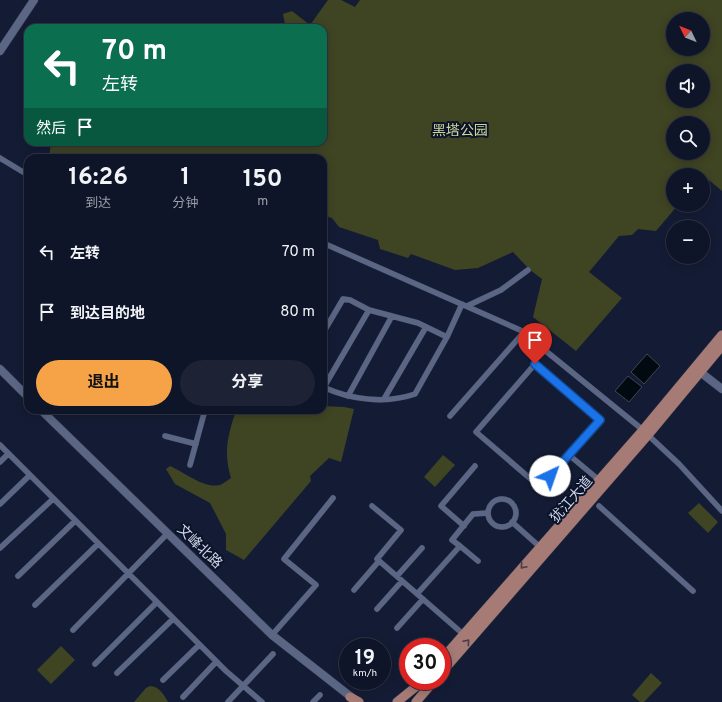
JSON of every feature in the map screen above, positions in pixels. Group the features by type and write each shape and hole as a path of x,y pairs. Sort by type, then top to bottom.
{"main road":[{"name":"犹江大道","path":"451,661 645,432 722,336"},
{"name":"犹江大道","path":"697,369 722,346"},
{"name":"犹江大道","path":"451,648 599,480 645,432"},
{"path":"397,702 416,690"},
{"path":"405,702 418,690"},
{"path":"416,702 422,690"},
{"path":"422,702 424,690"}],"street":[{"path":"0,51 34,0"},
{"path":"0,158 24,173"},
{"path":"327,245 524,332 645,432 679,464 722,511"},
{"path":"327,388 348,396 370,399 405,398 416,394 465,305 501,290 528,270"},
{"path":"327,326 343,299 350,300 369,310 426,327 447,337"},
{"path":"327,382 369,310"},
{"path":"348,396 392,316"},
{"path":"384,398 426,327"},
{"path":"450,416 524,332"},
{"path":"535,364 600,420 569,454 540,487 476,432 535,364"},
{"path":"0,369 24,393"},
{"path":"697,369 722,389"},
{"name":"文峰北路","path":"44,414 272,635 353,699"},
{"path":"190,465 204,414"},
{"path":"166,436 196,444"},
{"path":"0,445 216,662 262,702"},
{"path":"0,462 8,454"},
{"path":"569,454 599,480"},
{"path":"464,526 441,506 475,466"},
{"path":"0,504 30,475"},
{"path":"272,635 316,585 284,559 333,498"},
{"path":"500,498 509,500 513,503 516,511 516,517 512,522 507,526 499,526 493,523 488,513 490,506 500,498"},
{"path":"0,548 53,499"},
{"path":"372,506 401,530 377,559 463,634"},
{"path":"599,506 693,591"},
{"path":"478,561 452,540 473,514 488,513"},
{"path":"18,576 75,521"},
{"path":"512,522 540,547"},
{"path":"73,630 167,534"},
{"path":"35,605 98,544"},
{"path":"417,594 460,546"},
{"path":"397,576 422,548"},
{"path":"354,590 380,561"},
{"path":"377,609 402,581"},
{"path":"397,628 423,599"},
{"path":"95,664 156,603"},
{"path":"117,673 173,619"},
{"path":"163,680 199,644"},
{"path":"228,702 273,654"},
{"path":"183,697 216,662"},
{"path":"313,702 320,695"}],"green space":[{"name":"黑塔公园","path":"328,0 341,0 355,7 360,0 722,0 722,191 710,181 710,168 666,168 666,212 672,212 656,231 638,229 632,235 619,236 589,272 622,298 576,351 533,317 542,279 530,270 513,252 478,268 455,270 411,254 408,258 380,249 378,240 339,227 332,218 327,216 327,154 50,154 50,146 327,146 327,24 311,24"},
{"name":"黑塔公园","path":"292,11 309,24 285,24 283,14"},
{"path":"327,406 354,409 341,462 329,458 310,476 311,481 244,560 226,550 226,534 210,503 175,484 166,469 170,466 207,485 214,486 224,483 231,478 227,460 227,451 235,414 327,414"},
{"path":"443,455 455,465 435,487 424,477"},
{"path":"699,503 718,522 708,533 688,513"},
{"path":"61,646 75,660 51,684 37,670"},
{"path":"651,673 662,683 644,702 640,702 632,695"},
{"path":"150,686 159,689 168,702 134,702 146,688"}],"shaded area":[{"path":"647,354 660,366 644,384 631,372"},
{"path":"628,376 642,387 629,402 615,391"}],"route":[{"path":"535,364 600,420 550,476"}]}
